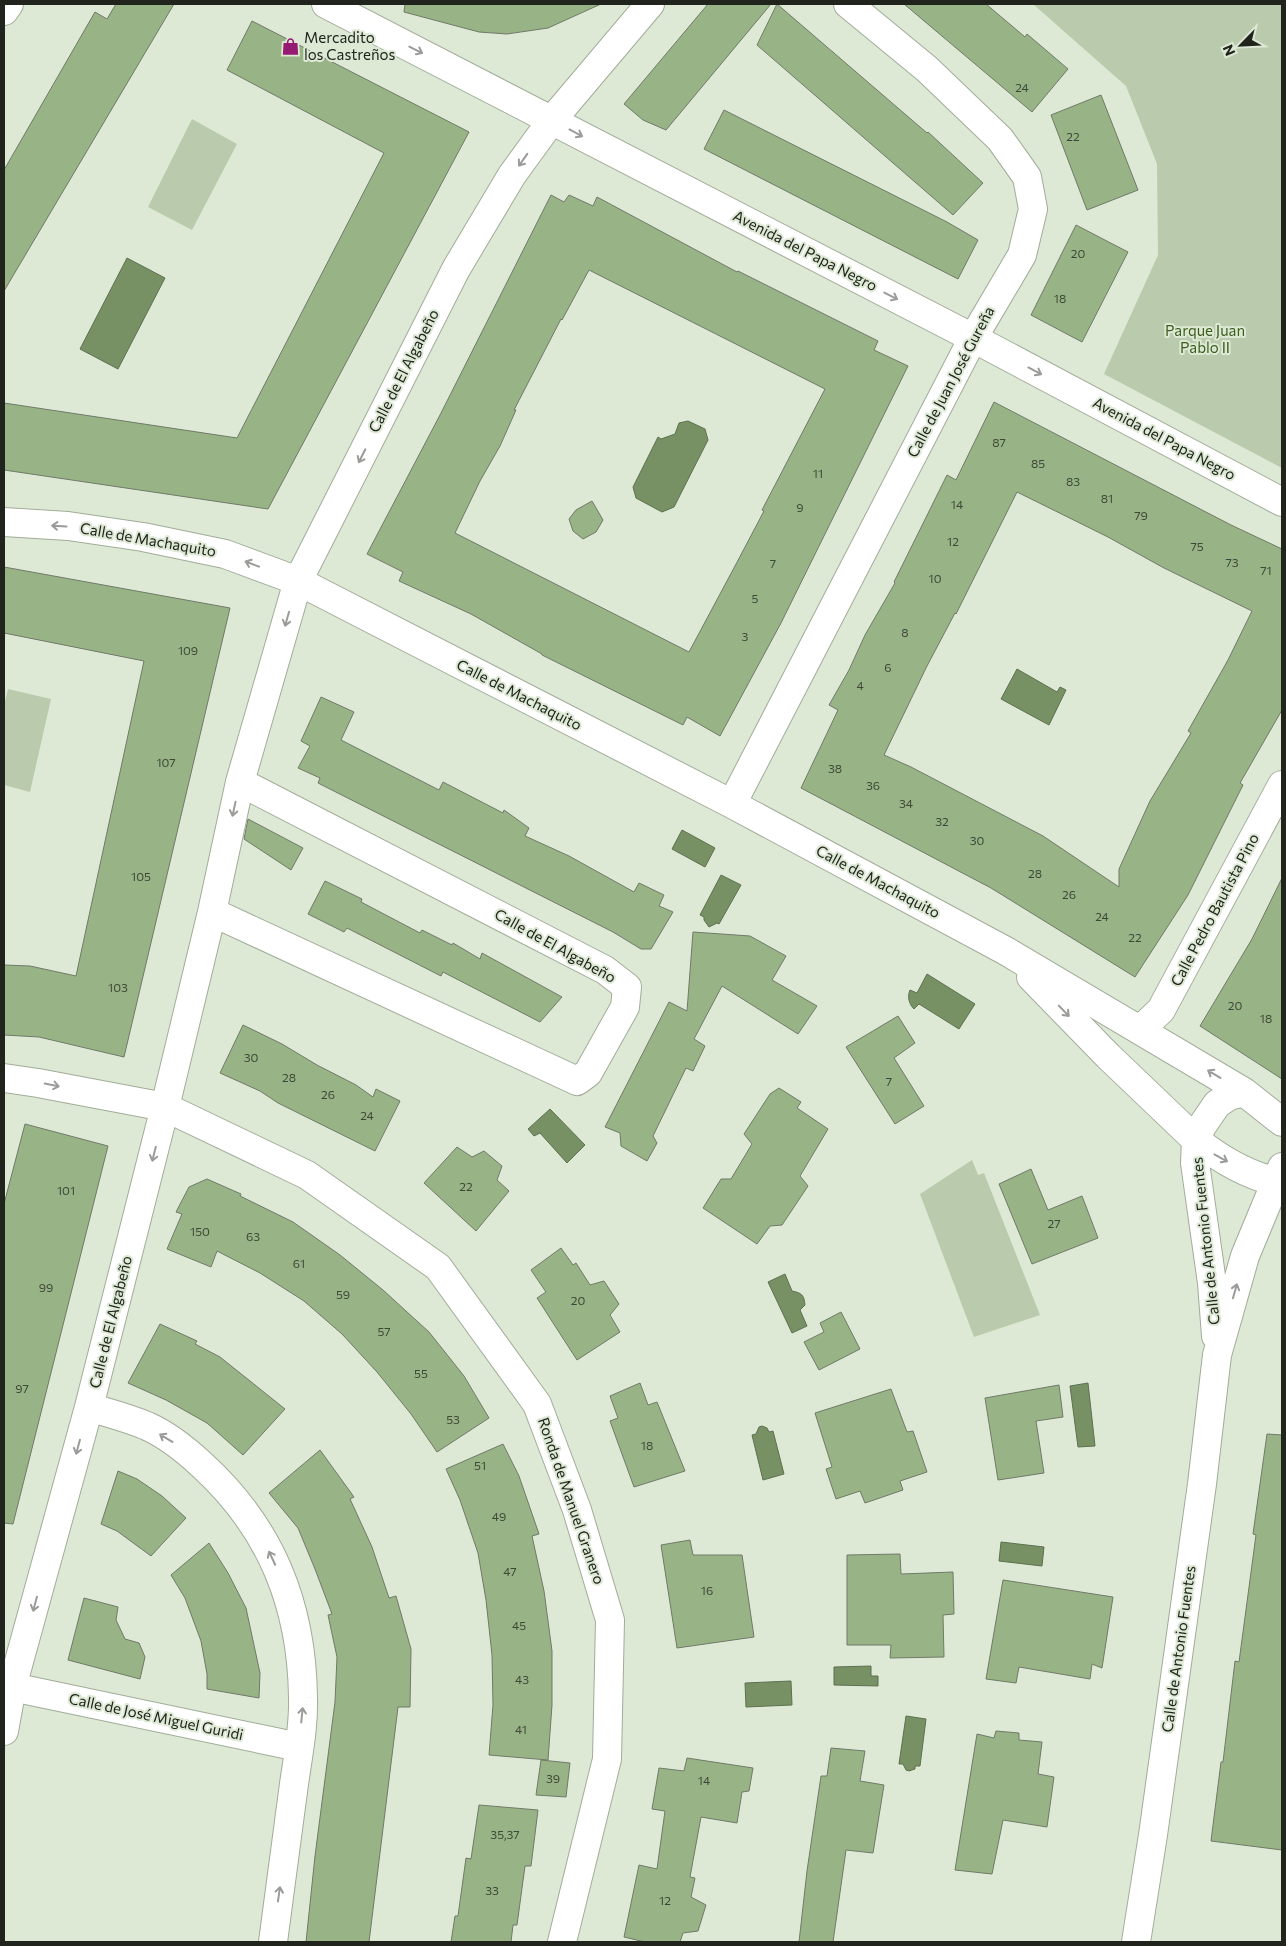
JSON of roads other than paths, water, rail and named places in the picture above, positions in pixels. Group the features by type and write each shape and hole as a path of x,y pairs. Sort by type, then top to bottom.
{"street":[{"path":"4,11 9,4"},
{"name":"Avenida del Papa Negro","path":"326,4 973,338 1282,502"},
{"name":"Calle de El Algabeño","path":"4,1731 12,1687 89,1407 166,1107 212,912 240,782 298,581 456,269 512,175 552,120 650,4"},
{"name":"Calle de Juan José Gureña","path":"732,804 973,338 1022,255 1033,209 1027,177 1000,139 927,69 848,4"},
{"name":"Calle de Machaquito","path":"4,522 68,526 143,537 225,554 298,581 732,804 1006,951 1244,1092 1282,1122"},
{"name":"Calle de El Algabeño","path":"212,912 577,1081 588,1073 625,1006 627,987 605,970 240,782"},
{"name":"Calle Pedro Bautista Pino","path":"1140,1030 1161,1010 1282,785"},
{"name":"Calle de Machaquito","path":"1006,951 1108,1056 1196,1140 1211,1152 1242,1169 1280,1177"},
{"name":"Ronda de Manuel Granero","path":"4,1078 166,1107 308,1175 438,1267 537,1404 577,1510 610,1620 607,1759 562,1942"},
{"name":"Calle de Antonio Fuentes","path":"1217,1354 1212,1283 1195,1163 1196,1140 1202,1126 1217,1104 1229,1096 1244,1092"},
{"name":"Calle de Antonio Fuentes","path":"1136,1942 1154,1835 1202,1484 1217,1354 1245,1256 1280,1177"},
{"path":"89,1407 147,1426 183,1448 215,1477 250,1518 272,1554 288,1593 300,1651 304,1699 273,1942"},
{"name":"Calle de José Miguel Guridi","path":"12,1687 299,1747"}],"place":[{"name":"Mercadito los Castreños","path":"290,47"}],"park label":[{"name":"Parque Juan Pablo II","path":"1205,340"}]}
